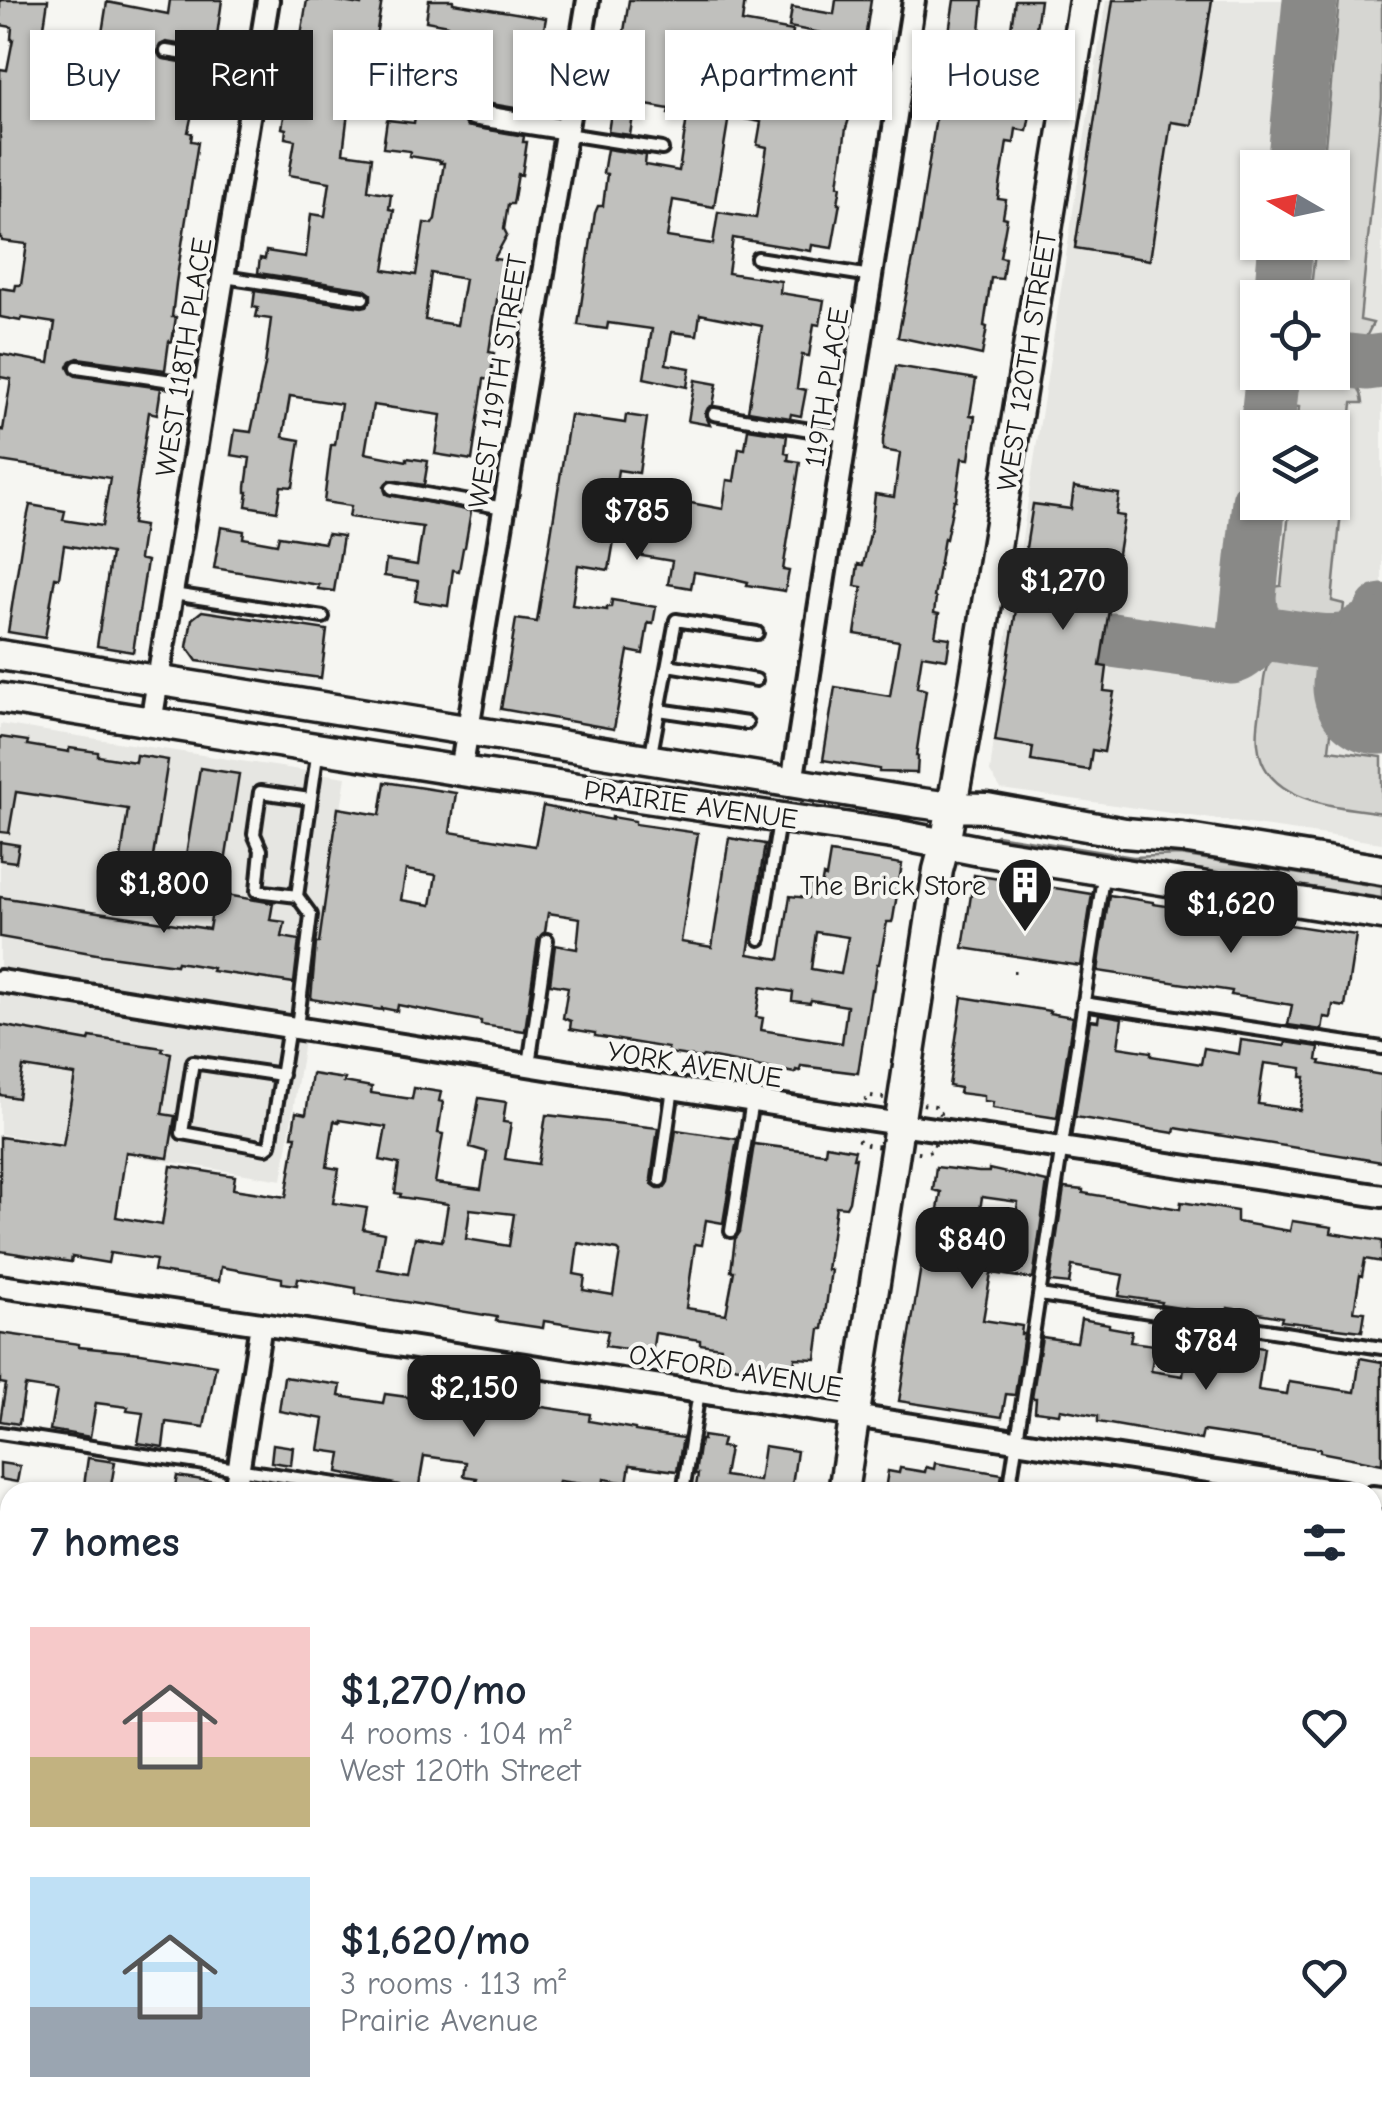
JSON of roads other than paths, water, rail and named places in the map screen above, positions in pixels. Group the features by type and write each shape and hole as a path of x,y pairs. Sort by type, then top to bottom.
{"main road":[{"name":"WEST 120TH STREET","path":"845,1482 937,878 974,684 1084,0"},
{"name":"PRAIRIE AVENUE","path":"0,655 792,783 951,807 988,808 1125,833 1182,838 1382,870"},
{"name":"PRAIRIE AVENUE","path":"0,698 460,772 780,816 1382,915"}],"street":[{"name":"WEST 118TH PLACE","path":"263,30 268,0"},
{"name":"WEST 119TH STREET","path":"460,772 588,0"},
{"name":"119TH PLACE","path":"792,783 914,0"},
{"name":"WEST 118TH PLACE","path":"152,722 249,120"},
{"name":"YORK AVENUE","path":"0,981 899,1124 1382,1196"},
{"name":"OXFORD AVENUE","path":"0,1286 1280,1482"},
{"path":"236,1482 260,1324"}],"lane":[{"path":"166,50 175,51"},
{"path":"493,118 662,150"},
{"path":"757,258 870,276"},
{"path":"224,277 362,298"},
{"path":"77,366 206,386"},
{"path":"714,414 846,436"},
{"path":"392,488 504,508"},
{"path":"173,594 324,617"},
{"path":"650,760 676,620 757,633"},
{"path":"668,665 756,680"},
{"path":"659,710 747,723"},
{"path":"297,896 318,748"},
{"path":"282,1075 193,1062 182,1134 266,1148 270,1144 311,914 297,896 257,891 262,850 254,834 260,792 310,799"},
{"path":"760,938 780,816"},
{"path":"1011,1482 1104,871"},
{"path":"529,1066 547,940"},
{"path":"1084,1003 1382,1048"},
{"path":"660,1180 674,1088"},
{"path":"731,1231 752,1101"},
{"path":"1040,1295 1382,1348"},
{"path":"684,1482 698,1392"},
{"path":"0,1433 326,1482"}],"place":[{"name":"The Brick Store","path":"1025,934"}]}
